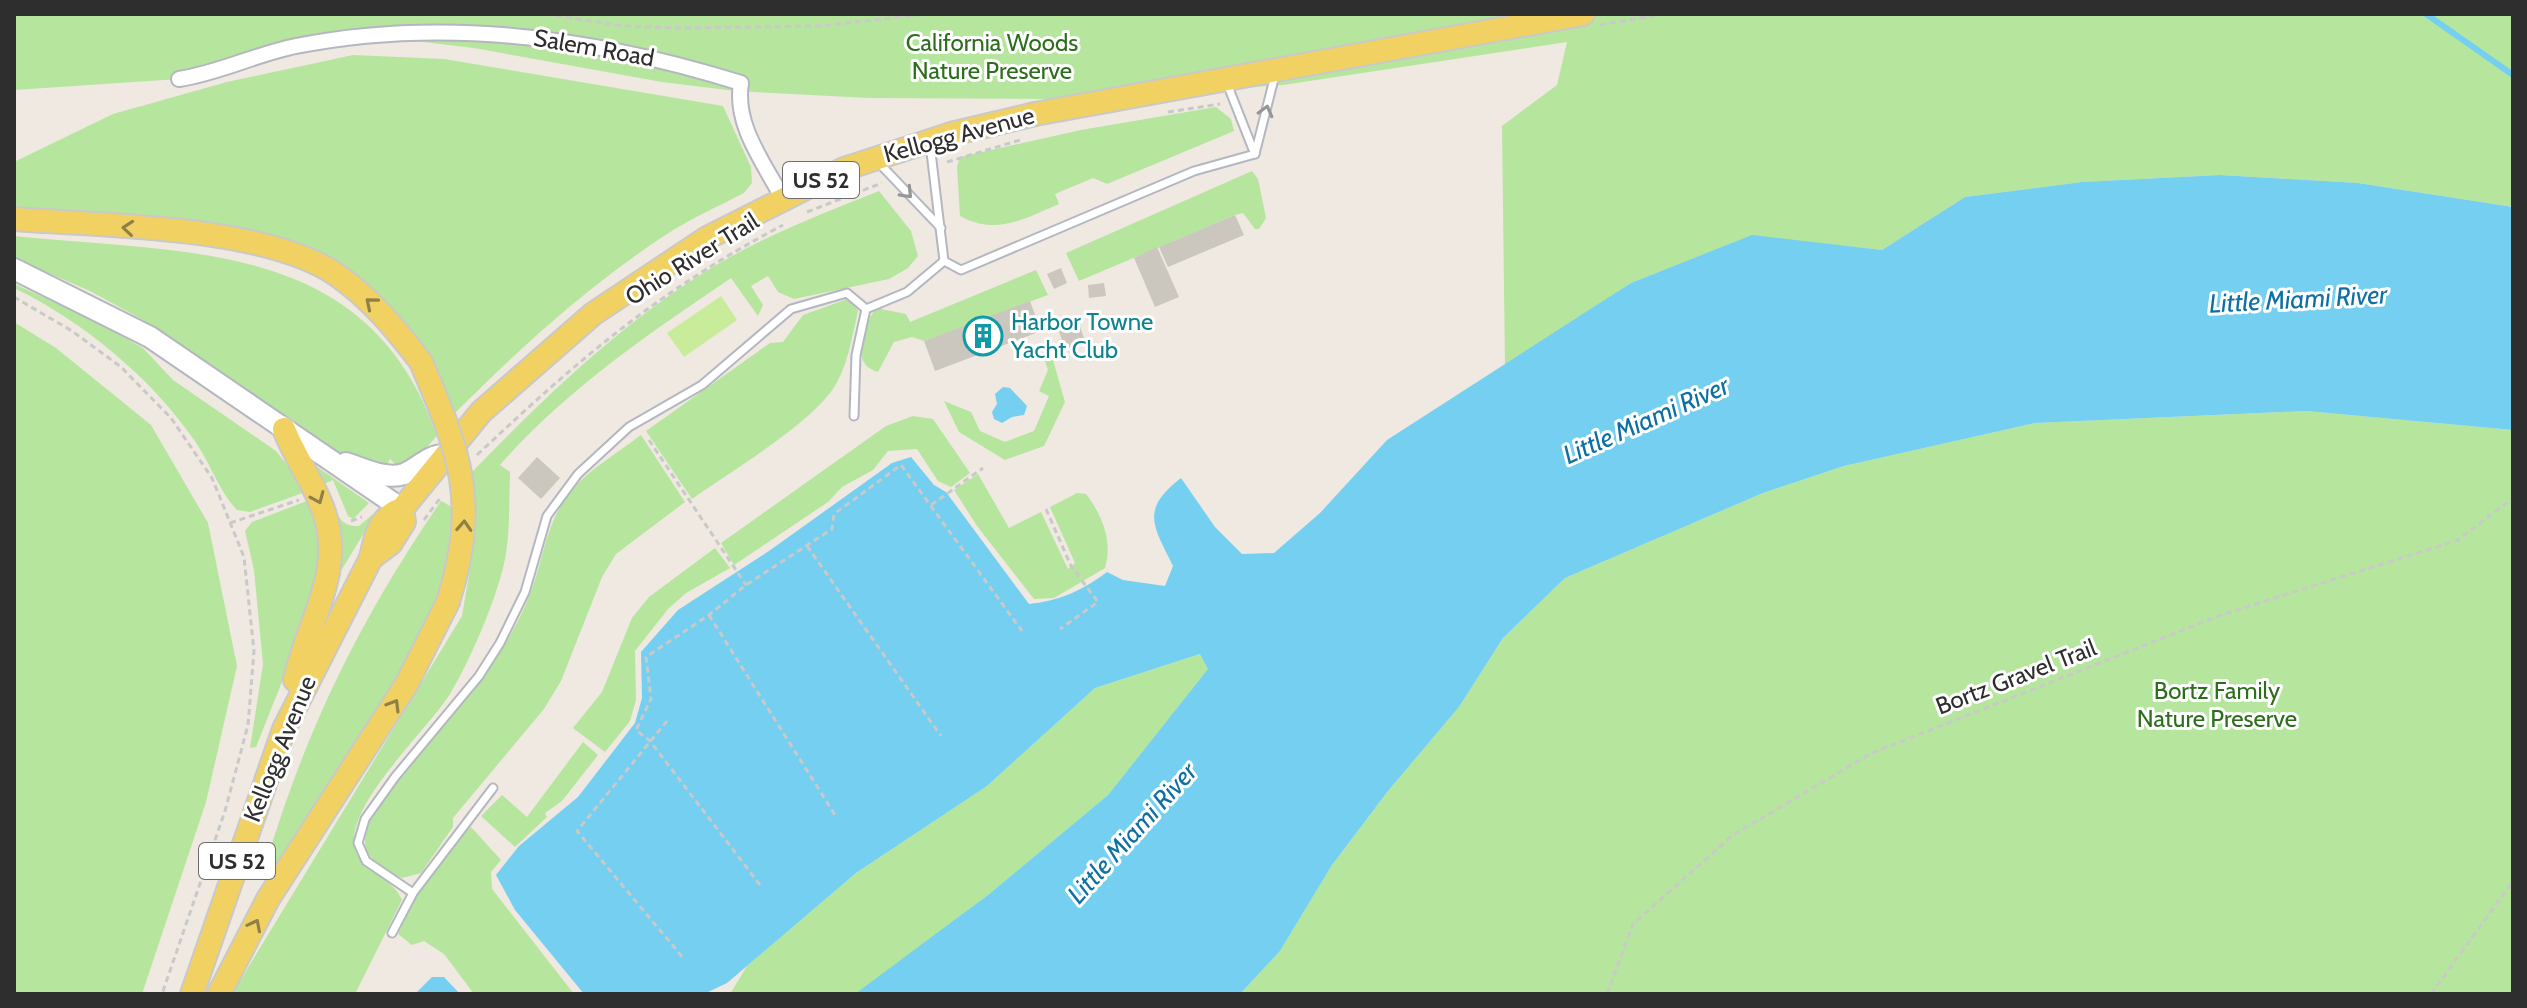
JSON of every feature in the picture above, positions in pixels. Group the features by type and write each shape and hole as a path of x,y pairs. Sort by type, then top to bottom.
{"main road":[{"name":"Kellogg Avenue","path":"192,994 284,729 371,558 376,533 391,512 402,509 445,455 513,381 593,314 669,260 783,199 873,158 930,140 1035,114 1583,14"},
{"path":"14,219 207,235 280,250 335,273 386,316 421,362 460,460 465,499 460,564 448,602 406,685 268,899 219,994"},
{"path":"284,429 325,515 330,556 328,580 298,666 284,729"}],"street":[{"name":"Salem Road","path":"179,79 296,46 415,33 538,37 618,49 741,83 740,107 745,126 783,199"},
{"path":"14,269 150,337 402,509"},
{"path":"324,456 387,476 403,474 433,455 445,455"}],"lane":[{"path":"1255,154 1277,68"},
{"path":"1225,78 1255,154"},
{"path":"930,140 944,261"},
{"path":"944,261 961,270 1194,171 1255,154"},
{"path":"873,158 941,228"},
{"path":"866,309 907,292 944,261"},
{"path":"413,893 366,861 358,843 365,819 395,777 479,676 500,643 525,592 547,516 578,474 629,427 702,385 791,309 847,293 866,309"},
{"path":"854,416 856,355 866,309"},
{"path":"392,933 413,893 493,788"}],"path":[{"path":"546,14 622,26 679,28 820,26 926,14"},
{"path":"1143,14 1179,14"},
{"path":"1156,114 1224,104"},
{"path":"933,167 1022,140"},
{"path":"801,215 894,179"},
{"name":"Ohio River Trail","path":"474,458 542,391 634,316 704,268 788,222"},
{"path":"14,297 72,331 121,367 171,418 212,478 244,557 254,651 248,725 225,811 162,994"},
{"path":"649,440 746,585"},
{"path":"760,885 650,741 636,730 651,699 646,657 709,615 746,585 832,529 834,514 901,465 1022,631"},
{"path":"931,505 983,468"},
{"path":"417,528 449,489"},
{"path":"230,523 309,496"},
{"name":"Bortz Gravel Trail","path":"1607,994 1633,924 1733,835 1872,753 2221,615 2458,540 2513,498"},
{"path":"1046,509 1071,566 1098,602 1060,629"},
{"path":"807,546 941,736"},
{"path":"709,615 835,815"},
{"path":"667,721 577,831 684,959"},
{"path":"2431,994 2513,881"}],"green space":[{"name":"California Woods Nature Preserve","path":"14,14 2513,14 2513,207 2358,183 2220,175 2082,182 1965,197 1882,250 1751,236 1631,283 1505,366 1502,126 1557,85 1567,42 1283,85 1052,99 869,98 735,91 415,41 330,46 263,57 179,79 14,90"},
{"path":"353,55 444,59 723,106 751,167 752,183 744,193 676,228 610,274 505,364 455,413 436,373 401,327 275,239 201,221 14,209 14,162 113,114 227,82"},
{"path":"1216,107 1231,119 1234,131 1107,184 1093,178 1055,194 1059,204 1022,220 986,225 960,216 957,167 960,157 1081,130"},
{"path":"1252,171 1258,179 1266,218 1259,229 1255,229 1243,213 1235,215 1079,281 1066,253"},
{"path":"879,191 911,231 918,256 908,268 889,279 794,299 778,292 768,276 751,286 763,305 758,316 731,278 639,342 580,388 500,465 510,472 508,537 499,581 485,622 450,694 378,785 357,824 354,841 360,860 390,884 402,900 355,994 232,994 462,616 473,551 472,472 588,360 650,309 718,264 757,243"},
{"path":"14,236 207,255 266,269 319,291 367,324 406,372 437,436 419,454 403,463 396,465 390,459 386,467 351,462 143,320 90,291 14,258"},
{"path":"1036,270 1048,295 924,341 912,337 894,342 878,372 863,361 863,334 876,308 906,314 910,322"},
{"path":"14,284 88,317 143,348 173,380 276,451 308,491 250,512 237,510 192,437 155,392 88,333 14,288"},
{"path":"721,296 737,320 684,357 667,333"},
{"path":"850,298 858,311 845,365 830,393 784,436 692,499 646,431 770,343 783,342 803,315"},
{"path":"14,322 56,348 151,425 208,523 237,666 206,802 142,994 14,994"},
{"path":"1051,353 1065,402 1044,446 1005,460 959,432 944,401 971,412 980,431 1005,442 1034,431 1049,396 1039,391 1048,370 1043,355"},
{"name":"Bortz Family Nature Preserve","path":"2306,411 2513,430 2513,994 1240,994 1280,951 1332,865 1388,791 1459,707 1503,638 1565,578 1763,493 1844,466 2035,423"},
{"path":"913,416 933,419 970,473 951,487 938,481 917,449 888,451 873,470 842,487 828,502 734,565 721,543 886,426"},
{"path":"641,435 685,502 616,554 602,577 561,681 544,709 453,818 453,827 421,873 402,878 384,868 366,848 365,841 374,813 394,783 465,699 513,631 535,581 550,529 562,505 585,477"},
{"path":"313,464 369,503 353,519 348,516 333,480 322,485"},
{"path":"978,474 1009,528 1041,512 1068,569 1075,563 1050,507 1077,493 1086,494 1097,511 1107,538 1105,568 1054,598 1034,599 977,526 954,490"},
{"path":"328,492 338,516 346,524 359,526 378,510 339,574"},
{"path":"312,499 324,543 315,599 256,747 250,748 263,664 254,570 245,531 252,522"},
{"path":"441,501 452,507 449,540 441,589 425,636 270,880 262,876 315,727 358,636"},
{"path":"715,548 730,568 686,593 668,609 635,651 636,700 630,721 605,752 573,728 602,692 632,618 649,597"},
{"path":"1200,654 1209,668 1108,795 988,895 870,985 855,994 730,994 747,966 856,873 987,786 1095,688"},
{"path":"583,742 598,755 562,801 545,813 547,817 515,847 481,816 502,795 527,817"},
{"path":"471,827 501,860 491,872 492,889 574,994 474,994 444,954 424,941 412,945 398,934 413,901 461,835"}],"water":[{"name":"Little Miami River","path":"2220,175 2358,183 2513,207 2513,430 2306,411 2035,423 1844,466 1763,493 1565,578 1503,638 1459,707 1388,791 1332,865 1280,951 1240,994 855,994 988,895 1108,795 1208,669 1200,654 1095,688 987,786 856,873 727,983 704,994 584,994 515,910 496,875 519,846 578,797 635,723 642,698 641,652 678,610 769,551 892,463 911,457 934,485 946,492 1029,604 1071,594 1107,572 1123,580 1165,586 1173,566 1156,529 1155,509 1168,489 1181,478 1215,527 1242,554 1274,553 1320,513 1387,440 1631,283 1752,235 1882,250 1965,197 2082,182"},
{"path":"1003,387 1010,388 1027,406 1024,415 1002,423 994,419 992,412 997,404 995,394"},
{"path":"432,977 444,977 460,994 415,994"}],"building":[{"path":"1235,215 1244,235 1168,267 1159,247"},
{"path":"1157,247 1179,297 1155,307 1134,258"},
{"path":"1061,268 1067,283 1054,289 1047,274"},
{"path":"1104,283 1106,296 1089,298 1088,285"},
{"name":"Harbor Towne Yacht Club","path":"1030,301 1041,331 935,371 924,341"},
{"path":"1077,318 1085,341 1065,349 1057,325"},
{"path":"537,457 560,478 541,499 518,478"}],"waterway":[{"path":"2426,14 2513,75"}],"place":[{"name":"Harbor Towne Yacht Club","path":"983,336"}]}
